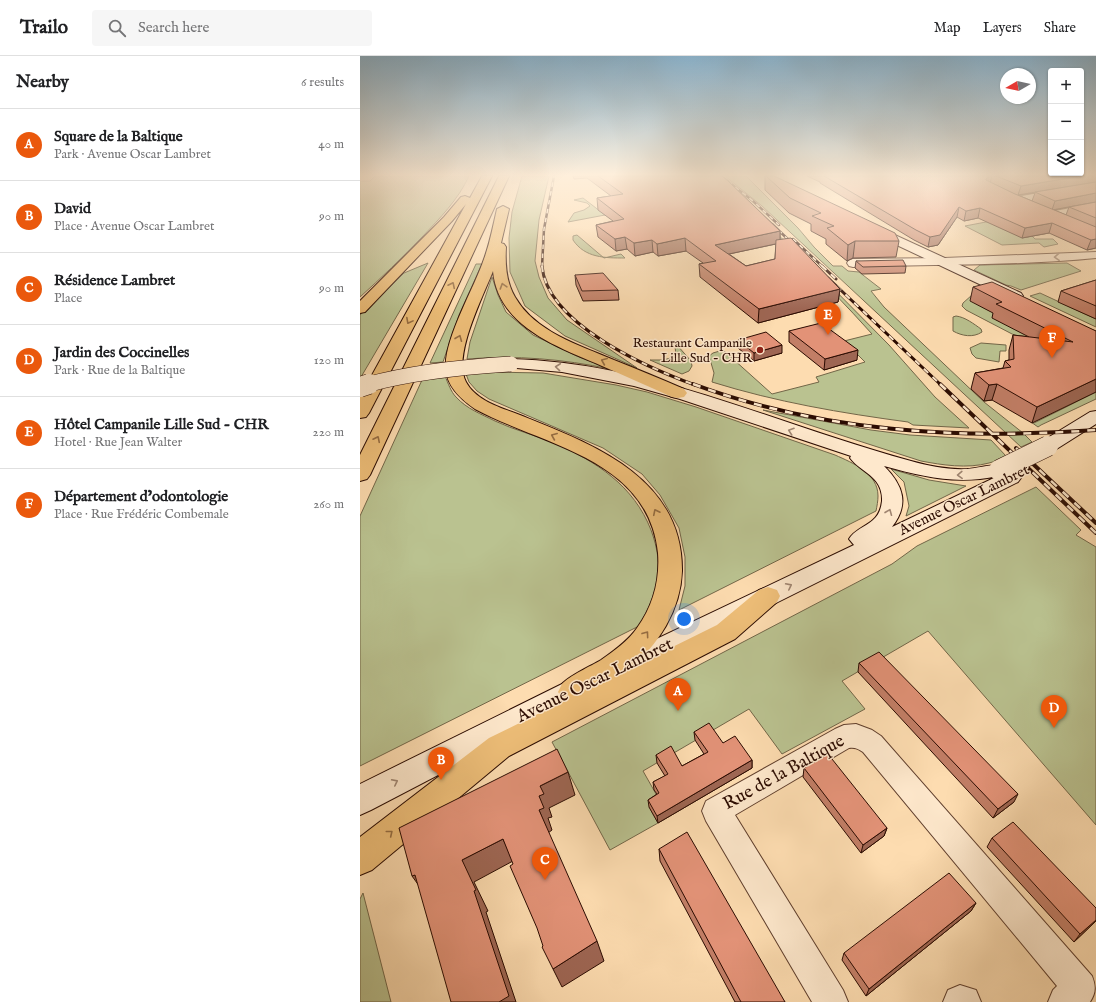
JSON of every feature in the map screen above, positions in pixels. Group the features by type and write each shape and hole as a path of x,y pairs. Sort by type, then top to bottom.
{"highway":[{"path":"360,309 447,220"},
{"path":"360,413 463,220"},
{"path":"360,475 484,220"},
{"path":"500,220 490,259 456,346 453,369 455,377 466,394 484,407 576,445 604,460 628,477 652,504 666,537 671,563 670,582 662,607 646,636 623,659 572,692"},
{"path":"502,220 499,251 500,276 508,299 518,312 534,326 554,339 678,393"},
{"path":"360,858 499,747 726,632 768,596"}],"main road":[{"path":"862,223 1032,304"},
{"name":"Avenue Oscar Lambret","path":"360,387 392,378 461,367 511,364 558,366 592,371 678,393 828,444 930,473 953,475 1005,474"},
{"name":"Avenue Oscar Lambret","path":"1054,449 1096,416"},
{"name":"Avenue Oscar Lambret","path":"360,800 572,692 830,565 1054,449 1096,430"},
{"name":"Avenue Oscar Lambret","path":"828,444 867,462 876,469 890,486 892,508 880,526 851,545 830,565"}],"street":[{"path":"1061,220 1070,224"},
{"path":"853,263 944,262 1073,257 1096,254"},
{"name":"Rue de la Baltique","path":"831,1002 716,811 844,737 853,735 859,736 872,744 1073,995"}],"green space":[{"path":"360,220 438,220 407,253 360,297"},
{"path":"511,220 539,220 535,261 539,277 548,298 567,320 637,368 565,336 525,306 510,272 509,238"},
{"path":"759,220 763,220 814,269 889,345 935,397 969,428 913,425 908,422 833,411 784,401 712,382 714,373 709,356 723,350 772,394 819,382 816,377 865,362 844,341 872,334 814,273"},
{"path":"777,220 790,220 833,266 842,266 848,271 859,272 881,289 871,291 884,307 984,402 1032,442 1021,447"},
{"path":"996,220 1033,220 1032,236 1035,239 1053,239 1058,244 1044,247 1039,243 1002,245 965,226"},
{"path":"577,235 603,257 589,254 578,246 573,240 573,236"},
{"path":"621,254 625,258 618,258 607,257"},
{"path":"428,263 360,378 360,315 404,273"},
{"path":"1067,263 1081,271 1021,290 1006,285 974,270 980,265"},
{"path":"476,264 482,264 459,315 443,362 430,363"},
{"path":"492,277 506,312 533,335 577,356 610,369 557,360 503,357 467,359 470,342"},
{"path":"1040,293 1096,319 1096,327 1030,296"},
{"path":"972,295 1029,332 1033,341 1014,335 966,310 962,306 963,303"},
{"path":"956,316 969,321 981,329 982,332 968,336 953,331 953,317"},
{"path":"981,343 1006,345 1006,351 1000,351 999,362 976,358 972,354 970,348"},
{"path":"677,345 691,361 692,366 689,371 682,374 650,360 664,360 676,356 675,346"},
{"path":"487,372 543,373 616,385 647,392 696,407 835,455 857,465 874,481 878,496 876,511 679,610 685,586 685,557 679,528 660,495 642,474 603,448 489,399 477,391 469,382 466,374"},
{"path":"445,376 454,395 469,408 502,424 570,450 599,467 624,488 635,500 644,514 651,530 658,556 655,591 646,614 639,626 360,766 360,516 422,380"},
{"path":"1096,392 1096,399 1038,427 1031,422 1034,423"},
{"path":"763,410 871,430 910,435 991,440 1006,456 981,465 972,466 946,465 921,461"},
{"path":"891,469 929,480 966,486 906,516 909,506 904,482"},
{"path":"1036,487 1081,530 1076,535 1096,547 1096,825 928,631 842,681 865,709 782,754 749,709 643,771 660,801 649,807 658,823 610,850 552,742 892,564 917,546"},
{"path":"363,893 391,1002 360,1002 360,899"}],"building":[{"path":"619,220 769,220 780,231 715,245 746,266 775,259 776,240 791,238 840,289 759,309 699,264 716,261 685,238 657,244 652,240 634,243 625,237 615,239 596,225"},
{"path":"821,220 868,220 895,233 899,241 855,241 848,245 827,228 834,226"},
{"path":"899,220 950,220 940,235 930,237"},
{"path":"1007,220 1079,220 1096,227 1096,239 1091,240 1052,223 1025,228"},
{"path":"903,260 906,266 863,267 856,261"},
{"path":"603,273 618,290 582,291 575,275"},
{"path":"1096,280 1096,306 1061,291"},
{"path":"992,282 1096,331 1096,379 1037,407 997,384 989,385 975,373 1011,367 1005,361 1014,359 1013,335 1073,342 996,304 1002,302 973,287"},
{"path":"821,323 858,350 825,359 789,331"},
{"path":"766,332 782,345 754,353 738,340"},
{"path":"879,652 1018,794 998,809 859,663"},
{"path":"709,723 723,743 735,736 752,760 657,816 648,800 659,793 653,782 668,774 656,755 671,746 682,766 708,752 694,732"},
{"path":"557,749 568,772 540,786 544,794 539,796 544,808 539,810 597,941 553,969 542,947 543,946 537,928 510,866 513,864 503,839 462,860 476,890 474,891 509,996 499,1002 451,1002 415,875 412,876 399,828"},
{"path":"828,754 887,828 863,845 804,768"},
{"path":"1013,822 1096,908 1096,920 1080,934 992,838"},
{"path":"687,832 785,1002 741,1002 659,849"},
{"path":"949,873 976,903 869,989 844,953"}],"railway":[{"path":"542,266 546,220"},
{"path":"774,220 779,225"},
{"path":"772,224 795,246"},
{"path":"793,239 823,267"},
{"path":"542,266 548,287 561,307 580,325 627,355 695,385"},
{"path":"822,266 836,279"},
{"path":"828,278 941,385"},
{"path":"693,384 742,400 791,413 841,422 892,429 992,434"},
{"path":"940,384 992,434"},
{"path":"992,434 1096,430"},
{"path":"992,434 1096,533"},
{"path":"1016,448 1096,523"}],"place":[{"name":"Hôtel Campanile Lille Sud - CHR","path":"828,335"},
{"name":"Restaurant Campanile Lille Sud - CHR","path":"760,350"},
{"name":"Département d’odontologie","path":"1052,358"},
{"name":"Square de la Baltique","path":"678,711"},
{"name":"Jardin des Coccinelles","path":"1054,728"},
{"name":"David","path":"441,780"},
{"name":"Résidence Lambret","path":"545,880"}]}
